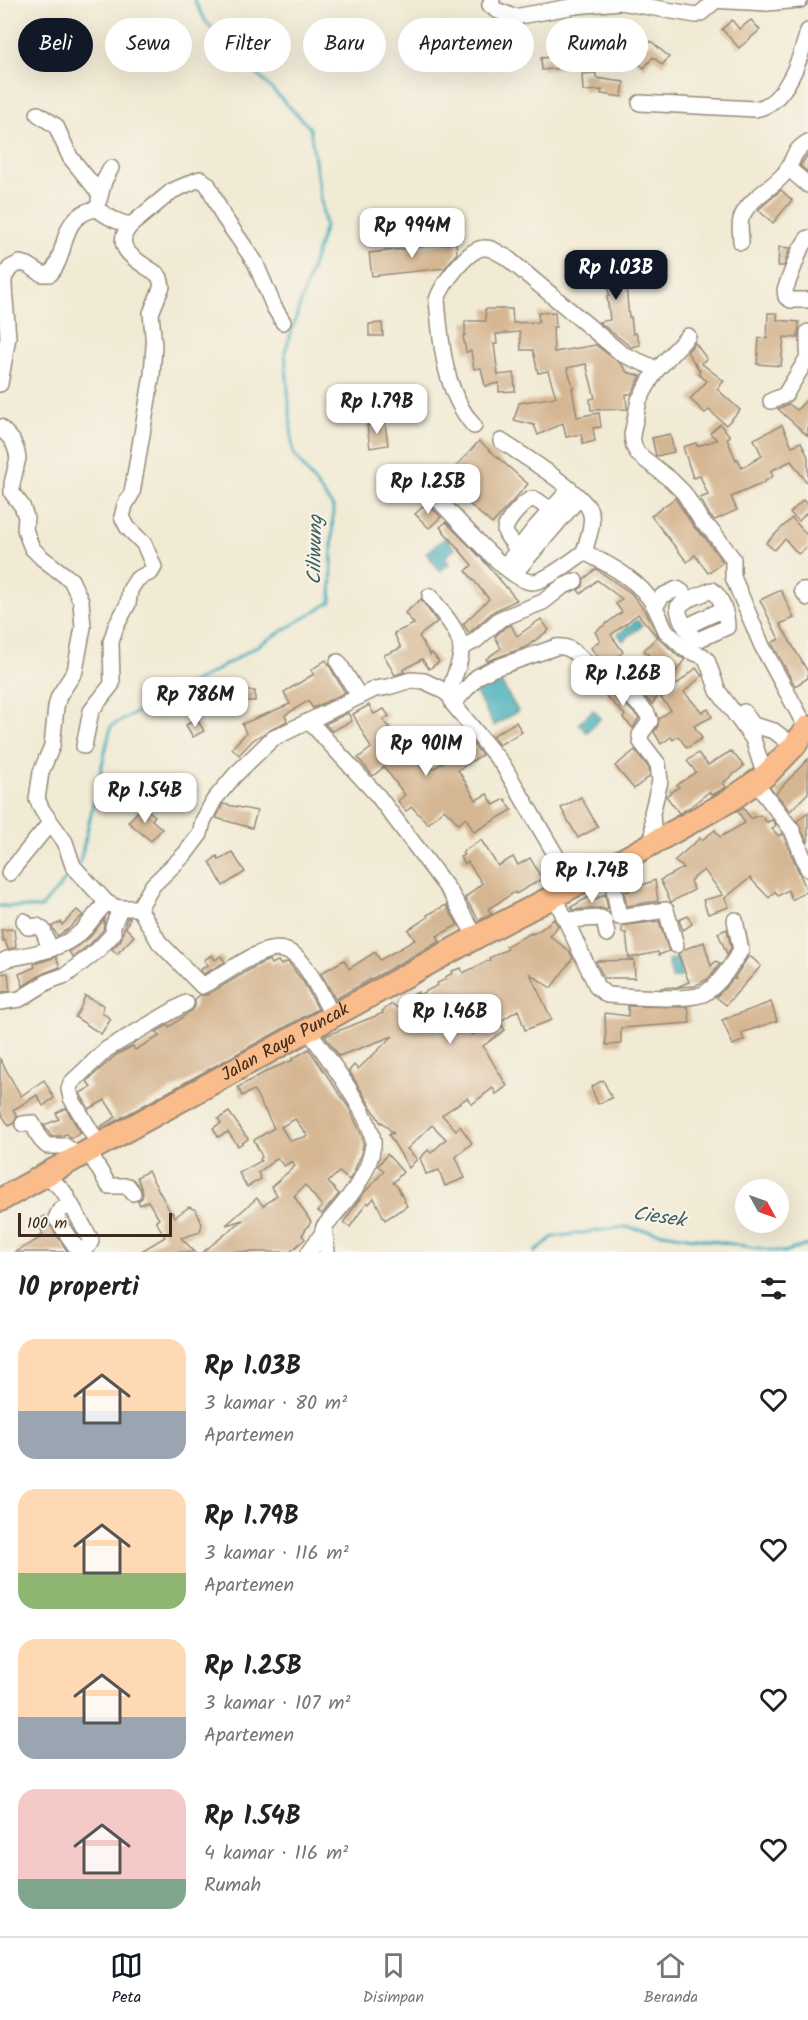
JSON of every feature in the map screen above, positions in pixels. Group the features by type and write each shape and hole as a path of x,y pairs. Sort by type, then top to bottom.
{"highway":[{"name":"Jalan Raya Puncak","path":"0,1200 476,937 555,897 729,801 761,778 803,734"}],"street":[{"path":"492,0 490,5 496,10 514,17 592,2 621,1 667,5 696,15 702,13 713,0 766,2 800,0"},
{"path":"639,103 765,108 795,72 808,31"},
{"path":"38,114 56,126 70,157 113,220 131,225"},
{"path":"741,242 741,219 748,207 784,175 796,151 808,142"},
{"path":"0,384 8,337 4,278 10,268 20,262 42,274 50,274 60,260 62,242 69,228 82,213 98,201 111,168"},
{"path":"788,168 808,185"},
{"path":"84,746 91,711 112,684 111,642 116,626 128,604 130,590 136,579 151,572 154,567 144,544 128,528 122,517 125,505 132,493 137,468 154,351 151,313 162,286 157,274 128,254 123,240 125,232 172,191 189,182 201,180 216,199 223,216 255,262 274,307 283,322"},
{"path":"808,238 800,250 784,294 790,300 808,300"},
{"path":"474,426 462,411 447,372 440,336 437,300 439,292 457,268 481,247 489,248 506,258 622,354 650,366 655,372"},
{"path":"808,332 808,351"},
{"path":"688,336 655,372 639,400 632,435 634,447 638,454 684,493 702,522 713,532 733,559 733,577 803,734"},
{"path":"771,401 785,395 808,357"},
{"path":"0,427 12,440 16,449 18,458 12,493 22,506 32,548 71,580 81,601 82,627 75,671 59,696 52,746 41,771 37,799 50,823 65,842 73,866 108,901 139,908 159,942 202,986 259,952 283,950 292,953 304,965 333,1016"},
{"path":"501,441 544,469 590,510 595,558"},
{"path":"409,479 428,490 509,570 524,580 533,582 595,558"},
{"path":"516,550 504,528 527,500 534,499 549,508 574,494"},
{"path":"509,570 574,494"},
{"path":"509,570 516,550 554,506"},
{"path":"595,558 637,584 648,594 666,631 685,649 707,660 718,691 753,739 761,764 761,778 792,830 808,869"},
{"path":"461,648 475,641 501,619 543,602 562,587 575,581"},
{"path":"655,607 662,596 677,589 687,600"},
{"path":"712,590 718,595 724,609 727,627 700,639 694,639 678,614 678,607 687,600 712,590"},
{"path":"430,596 453,628 461,648 459,669 450,686 452,700"},
{"path":"452,700 477,677 492,669 556,646 564,646 572,650 588,665"},
{"path":"338,662 359,696"},
{"path":"646,668 630,696 647,713 650,721 640,735 641,742 658,764 660,781 652,813 654,843"},
{"path":"139,908 153,885 185,854 200,834 203,821 214,800 235,775 272,739 375,689 417,680 439,688 452,700 503,765 561,864 576,885"},
{"path":"718,691 731,694 753,725 803,734"},
{"path":"309,721 378,796 450,892 476,937"},
{"path":"9,873 50,823"},
{"path":"610,867 619,917 666,910 676,945"},
{"path":"555,897 597,987 606,995 657,997 695,996 705,993 733,964 741,950 735,920"},
{"path":"0,963 64,944 84,929 108,901"},
{"path":"0,1002 20,999 49,981 66,975 98,950 113,934 108,901"},
{"path":"567,920 600,918 604,920 607,934"},
{"path":"24,921 28,927 37,926 44,930 50,949"},
{"path":"133,1193 128,1186 109,1186 89,1151 69,1089 71,1083 107,1049 186,1003"},
{"path":"308,1030 347,1084 372,1135 373,1145 358,1185 324,1227 322,1234 309,1252"},
{"path":"23,1124 32,1123 46,1146 65,1146 89,1151"},
{"path":"46,1174 64,1192 70,1205"},
{"path":"324,1227 327,1252"}],"water":[{"path":"446,537 455,549 445,557 449,564 440,571 426,553"},
{"path":"637,620 642,626 623,641 618,634"},
{"path":"498,677 518,711 494,726 475,691"},
{"path":"593,710 601,718 587,732 578,724"},
{"path":"678,958 682,977 672,979 668,960"}],"building":[{"path":"732,20 739,29 751,20 760,30 739,48 722,29"},
{"path":"651,41 669,57 662,65 653,57 648,63 648,45"},
{"path":"541,58 546,58 546,70 542,70"},
{"path":"596,73 596,78 624,82 622,97 601,94 602,90 583,91 582,74"},
{"path":"808,154 808,172 800,166"},
{"path":"781,190 792,200 773,223 758,210"},
{"path":"456,243 457,253 445,268 372,276 369,253"},
{"path":"779,247 790,248 784,266 778,266"},
{"path":"618,258 625,276 633,334 636,333 640,345 631,347 599,322 610,320 607,296 609,296 608,278 594,283 589,268"},
{"path":"485,309 512,309 513,323 539,322 538,313 555,312 554,352 596,345 621,364 627,372 641,376 631,394 626,394 627,409 591,410 590,399 595,398 586,364 567,368 574,388 572,388 577,417 599,413 601,427 593,428 595,441 583,444 581,434 566,437 563,423 538,435 534,425 514,420 519,403 556,397 548,371 538,373 533,350 521,350 520,332 496,334 497,344 494,344 498,375 514,373 515,391 499,392 499,383 485,386 481,368 474,369 471,351 466,352 463,336 465,335 465,321 486,321"},
{"path":"768,313 777,313 777,320 799,322 798,338 784,337 781,366 757,364 759,338 767,339"},
{"path":"382,323 383,336 369,336 369,324"},
{"path":"695,343 707,359 701,363 724,381 717,389 740,410 726,425 709,410 705,413 690,399 707,381 698,374 700,371 687,352"},
{"path":"808,398 808,436 778,409 789,404 797,410"},
{"path":"385,423 388,445 370,448 367,425"},
{"path":"720,424 730,436 727,439 742,468 762,456 754,439 782,425 792,446 801,442 808,457 808,484 791,461 770,471 773,476 761,484 731,497 737,510 715,520 710,516 700,498 708,495 700,476 693,478 683,447 696,443 697,446 717,440 710,433"},
{"path":"670,434 674,452 656,456 652,438"},
{"path":"479,441 528,484 492,524 443,481"},
{"path":"675,498 694,527 723,562 708,573 695,555 687,562 651,516"},
{"path":"803,500 808,505 808,511 799,521 790,513"},
{"path":"427,503 441,517 429,528 415,514"},
{"path":"792,518 808,536 808,546 798,554 785,539 774,550 766,543"},
{"path":"446,522 517,600 494,611 469,633 463,624 489,599 466,571 472,565 440,527"},
{"path":"596,569 631,593 646,612 659,638 678,656 685,659 652,704 642,694 650,680 661,668 644,650 657,637 638,614 611,635 623,652 606,667 591,648 600,640 595,632 622,612 616,604 622,599 597,580 581,594 578,590 583,586 584,579"},
{"path":"781,590 794,618 780,624 808,672 808,678 795,686 772,643 779,639 760,600"},
{"path":"421,599 437,622 419,636 430,655 432,653 439,662 429,669 422,659 403,670 404,672 395,675 384,655 401,648 394,633 414,624 405,613"},
{"path":"541,619 549,630 526,647 487,661 486,659 501,648 495,637 505,627 511,625 517,636"},
{"path":"326,660 345,693 313,708 308,701 285,715 287,721 254,739 239,755 232,748 246,733 242,724 290,704 284,692 314,674 311,670"},
{"path":"696,668 702,676 684,692 702,712 708,709 712,717 694,726 702,738 687,748 678,736 673,740 671,737 661,744 654,732 659,719 671,710 661,698"},
{"path":"616,686 622,691 620,697 623,702 639,718 633,728 623,718 625,715 606,696"},
{"path":"245,691 255,691 255,701 244,701"},
{"path":"229,692 236,702 216,715 210,704"},
{"path":"369,705 374,714 384,709 389,716 383,720 426,773 473,744 482,755 458,770 476,800 487,794 494,805 505,799 512,810 474,832 466,818 459,824 444,809 428,824 412,807 406,811 398,801 405,795 384,767 373,776 358,758 371,748 353,714"},
{"path":"348,713 352,721 332,731 325,724"},
{"path":"197,719 204,731 193,737 186,725"},
{"path":"516,722 522,732 499,745 492,736"},
{"path":"635,750 649,768 650,776 634,789 615,766"},
{"path":"731,751 744,766 723,783 726,787 712,795 709,792 675,816 679,813 666,796 696,772 687,761 698,753 708,765"},
{"path":"808,759 808,793 790,811 776,793"},
{"path":"581,797 598,827 578,838 561,808"},
{"path":"223,804 257,811 252,828 216,818"},
{"path":"143,806 155,816 152,820 162,829 151,841 128,822"},
{"path":"743,808 751,818 760,815 767,822 772,820 776,825 772,829 779,836 782,833 807,891 792,900 788,890 778,896 775,891 769,898 750,878 725,898 729,907 708,914 703,900 723,895 704,870 690,881 694,890 671,902 660,880 684,868 674,861 700,838 702,840 715,830 720,837 745,823 738,811"},
{"path":"808,812 808,843 797,821"},
{"path":"481,840 498,866 513,857 518,865 530,858 542,879 488,909 492,914 479,920 465,898 482,883 468,862 465,864 460,857 464,855 462,852"},
{"path":"232,852 245,872 223,886 210,862 217,856 219,860"},
{"path":"655,880 658,901 627,906 624,892 629,891 628,887 639,883 640,886"},
{"path":"605,894 608,909 606,910 600,908 573,910 571,907 591,896 594,900"},
{"path":"446,905 458,925 437,936 440,941 335,999 321,973 344,960 349,969 375,952 380,960 415,940 408,930 428,917 427,915"},
{"path":"77,910 83,915 57,936 52,926 61,922 62,925"},
{"path":"688,916 692,924 683,930 679,920"},
{"path":"105,918 103,930 73,957 69,952 89,938"},
{"path":"127,918 130,918 126,928 134,936 117,954 112,949 121,940"},
{"path":"554,919 558,926 550,936 569,951 573,958 551,988 530,974 552,1020 525,1030 518,1010 499,1022 505,1030 483,1046 507,1086 496,1094 493,1088 472,1104 467,1098 442,1115 456,1130 460,1126 472,1143 456,1157 465,1178 445,1186 439,1170 426,1174 420,1158 428,1150 431,1153 446,1139 432,1125 407,1149 417,1159 409,1168 389,1135 394,1134 381,1123 349,1071 354,1065 358,1069 393,1036 339,1056 325,1036 383,1013 382,1011 392,1004 418,1023 404,999 418,992 419,995 438,985 437,983 453,973 452,971 461,968 463,973 490,960 489,958 508,949 506,946 540,930","holes":["444,998 450,1012 471,1003 486,1026 472,1035 456,1011 434,1023 426,1008"]},
{"path":"659,921 669,951 659,955 658,952 629,958 626,933 622,933 622,926"},
{"path":"14,929 16,947 8,949 5,940 3,941 1,930"},
{"path":"727,929 731,948 727,954 718,933"},
{"path":"704,942 711,966 716,961 720,964 709,978 695,986 660,988 677,987 689,982 678,954"},
{"path":"212,955 215,960 221,956 225,962 204,974 200,970 208,965 204,960"},
{"path":"56,957 60,967 44,973 23,986 19,974 35,967 34,964"},
{"path":"748,957 761,966 726,1005 716,997 734,978 736,980 735,977"},
{"path":"269,960 271,964 278,961 281,965 289,963 303,981 318,1009 101,1129 100,1127 116,1117 105,1100 89,1109 80,1093 91,1087 87,1081 116,1055 133,1046 135,1050 160,1036 156,1032 168,1025 169,1027 191,1011 195,1007 195,999 200,995 207,995"},
{"path":"634,960 635,978 604,978 596,961"},
{"path":"8,973 10,991 0,992 0,974"},
{"path":"85,996 103,1005 102,1013 111,1019 101,1034 75,1017"},
{"path":"771,1002 777,1021 741,1033 744,1040 733,1045 722,1020"},
{"path":"628,1006 688,1007 690,1023 621,1028 621,1044 606,1045 605,1013 628,1016"},
{"path":"309,1049 349,1108 362,1136 363,1145 353,1174 349,1180 339,1172 328,1182 339,1194 322,1214 318,1211 322,1206 305,1185 294,1196 311,1222 302,1235 305,1239 290,1252 203,1252 243,1220 226,1225 257,1198 263,1206 277,1195 271,1187 295,1166 292,1161 284,1166 277,1158 258,1173 261,1179 247,1187 239,1173 261,1161 262,1157 254,1140 274,1128 254,1090 242,1096 238,1087","holes":["295,1119 308,1136 290,1141 281,1127"]},
{"path":"0,1059 21,1096 44,1080 54,1098 43,1106 37,1095 13,1110 17,1116 14,1123 9,1126 0,1112"},
{"path":"603,1080 612,1098 598,1104 591,1087"},
{"path":"66,1108 81,1133 71,1138 67,1134 51,1136 44,1125 59,1119 56,1113"},
{"path":"229,1112 248,1139 238,1146 228,1132 218,1137 213,1128 221,1123 218,1119"},
{"path":"387,1154 403,1172 393,1183 397,1186 407,1206 385,1220 374,1198 369,1204 367,1202 350,1227 343,1223 363,1194 384,1171 378,1166"},
{"path":"148,1171 175,1217 189,1207 196,1210 202,1224 200,1232 181,1238 195,1252 140,1252 165,1237 156,1221 159,1219 148,1201 140,1205 138,1201 142,1198 143,1193 137,1177"},
{"path":"44,1216 68,1252 15,1252 40,1238 43,1234 36,1221"}],"waterway":[{"name":"Ciliwung","path":"78,865 111,726 217,670 331,602 333,507 293,453 285,352 325,226 310,128 206,22 194,0"},
{"name":"Ciliwung","path":"0,906 41,908 72,872"},
{"name":"Ciesek","path":"535,1252 553,1237 625,1227 783,1252"},
{"name":"Ciesek","path":"784,1252 808,1245"}]}
